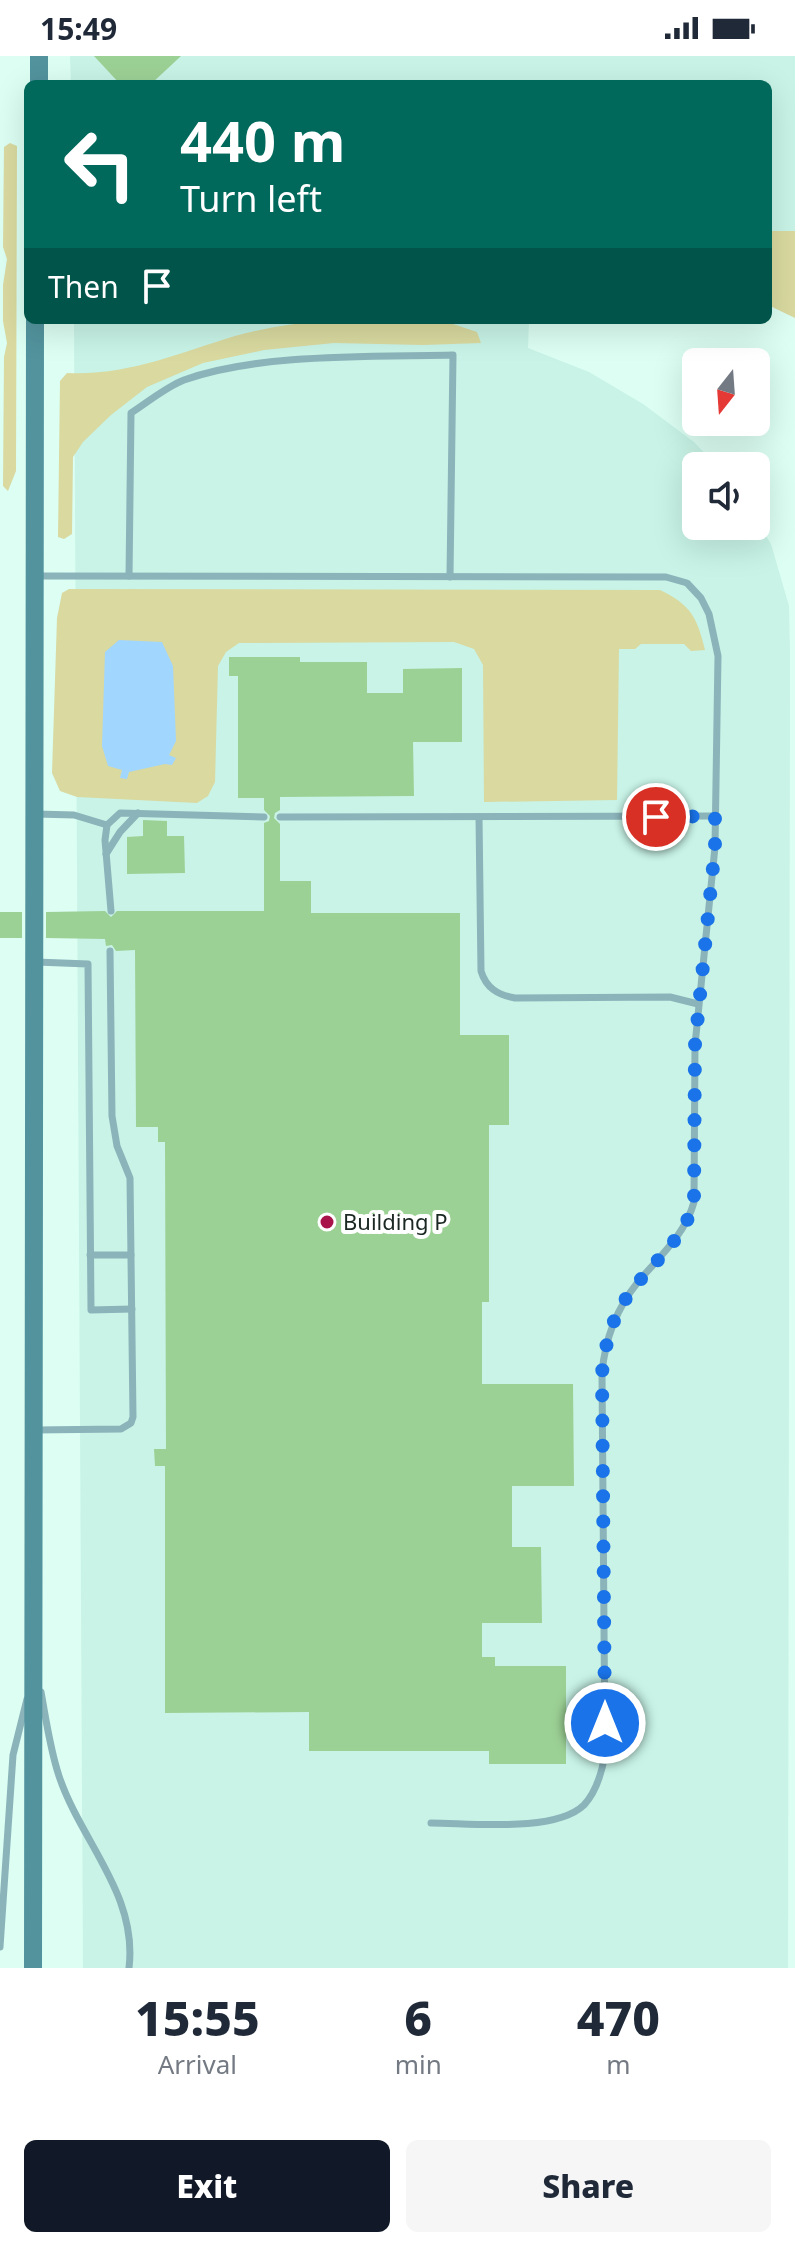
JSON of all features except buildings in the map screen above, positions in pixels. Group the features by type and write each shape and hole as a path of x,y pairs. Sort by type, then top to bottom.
{"main road":[{"path":"39,56 39,80"},
{"path":"33,1968 35,324"}],"lane":[{"path":"129,576 131,413 182,381 250,365 453,355 450,577"},
{"path":"36,576 666,577 687,583 701,598 709,614 718,656 715,816 712,893 695,1045 694,1202 690,1218 673,1243 625,1300 609,1334 604,1354 605,1754 602,1774 583,1806 551,1820 534,1823 431,1823"},
{"path":"111,911 107,825 120,813 264,817"},
{"path":"106,854 120,832 138,813"},
{"path":"36,814 74,815 107,825"},
{"path":"280,817 715,816"},
{"path":"479,817 481,971 483,981 491,988 515,998 670,997 698,1004"},
{"path":"35,1430 121,1429 131,1423 134,1410 130,1178 117,1146 112,1116 110,951"},
{"path":"36,962 88,964 91,1310 132,1309"},
{"path":"90,1255 131,1255"},
{"path":"0,1947 13,1755 35,1666"},
{"path":"35,1666 59,1774 79,1820 113,1881 125,1913 131,1953 129,1968"}],"shaded area":[{"path":"70,56 795,56 795,231 772,231 772,80 71,80"},
{"path":"74,324 529,324 528,348 589,372 643,404 704,452 682,452 682,540 768,540 771,544 789,606 790,654 788,1968 83,1968"}],"green space":[{"path":"10,143 17,146 16,471 8,491 3,486 4,357 7,343 3,321 3,285 7,259 3,247 4,147"},
{"path":"772,231 795,231 795,318 772,307"},
{"path":"453,324 477,332 481,343 334,343 264,350 203,363 147,387 111,415 83,442 73,457 72,534 64,539 58,537 60,381 67,373 132,367 247,333 283,326"},
{"path":"69,589 660,590 679,601 691,613 705,650 691,651 684,644 641,644 635,649 619,649 617,800 484,802 483,665 474,649 454,642 239,643 226,652 218,666 215,782 208,796 197,803 77,797 60,791 52,773 57,618 62,593"}],"water":[{"path":"119,640 162,642 173,666 176,741 169,755 176,758 172,765 129,772 127,779 120,778 122,770 108,766 102,746 105,652"}],"place":[{"name":"Building P","path":"327,1222"}],"route":[{"path":"605,1723 604,1354 616,1315 636,1284 673,1243 690,1218 694,1202 695,1045 715,847 715,816 656,817"}]}
